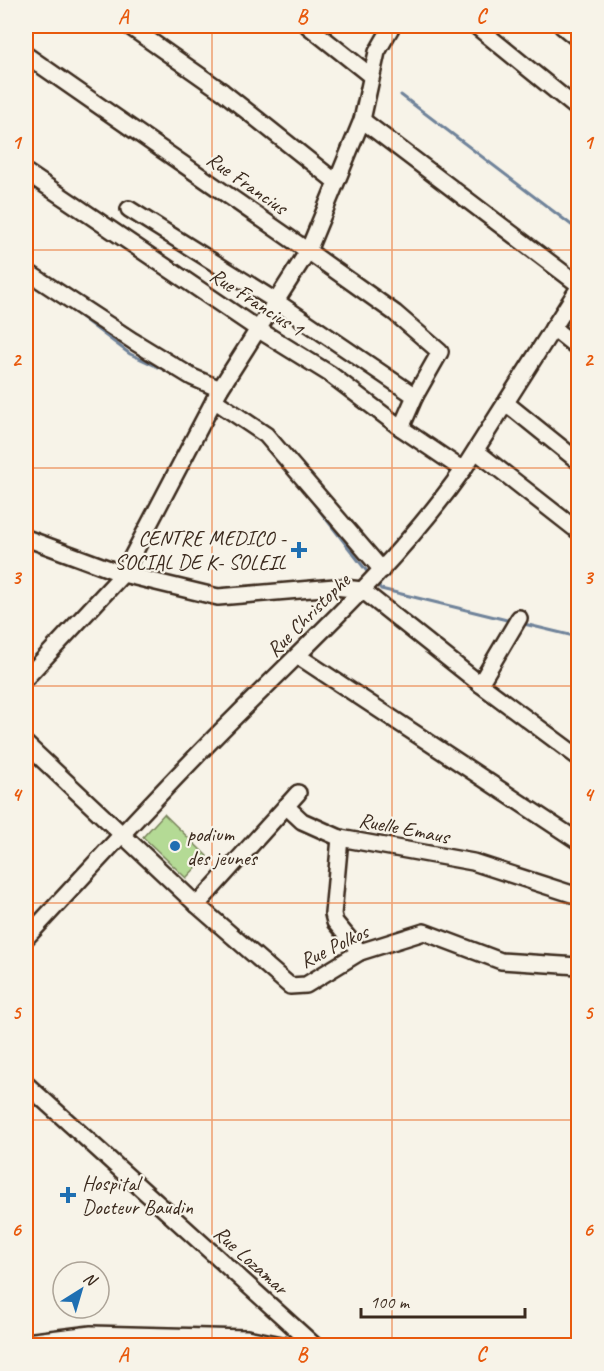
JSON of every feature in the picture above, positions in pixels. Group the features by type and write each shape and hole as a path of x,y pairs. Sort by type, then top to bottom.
{"street":[{"path":"129,26 223,92 336,182"},
{"path":"308,26 371,76"},
{"path":"26,678 123,574 217,394 308,251 362,120 377,52 392,26"},
{"path":"476,26 579,109"},
{"path":"562,26 579,39"},
{"name":"Rue Francius","path":"26,55 308,251 394,313 440,352 415,396"},
{"path":"362,120 579,284"},
{"name":"Rue Francius 1","path":"26,172 259,330 330,374 401,428 463,470"},
{"path":"129,209 277,302 415,396 401,428"},
{"path":"26,271 217,394 266,435 382,570"},
{"name":"Rue Christophe","path":"26,938 233,719 382,570 446,494 463,470 579,289"},
{"path":"554,328 579,348"},
{"path":"506,403 579,461"},
{"path":"476,451 579,531"},
{"path":"26,538 123,574 218,597 335,587 362,590 480,684 579,757"},
{"path":"480,684 516,623"},
{"path":"298,656 579,841"},
{"name":"Rue Polkos","path":"26,744 197,905 290,986 306,985 360,952 424,932 501,961 579,966"},
{"path":"197,905 298,793"},
{"path":"286,806 302,821 340,838"},
{"name":"Ruelle Emaus","path":"360,952 335,922 333,914 340,838 473,862 579,896"},
{"name":"Rue Lozamar","path":"26,1084 315,1346"},
{"path":"26,1342 91,1334 247,1338 287,1346"}],"green space":[{"name":"podium des jeunes","path":"164,814 207,856 186,878 143,837"}],"waterway":[{"path":"401,95 578,230"},
{"path":"65,305 130,354 175,375"},
{"path":"305,492 369,574"},
{"path":"375,582 381,589 511,621"},
{"path":"520,623 578,637"}],"place":[{"name":"CENTRE MEDICO - SOCIAL DE K- SOLEIL","path":"299,550"},
{"name":"podium des jeunes","path":"175,846"},
{"name":"Hospital Docteur Baudin","path":"68,1195"}]}
